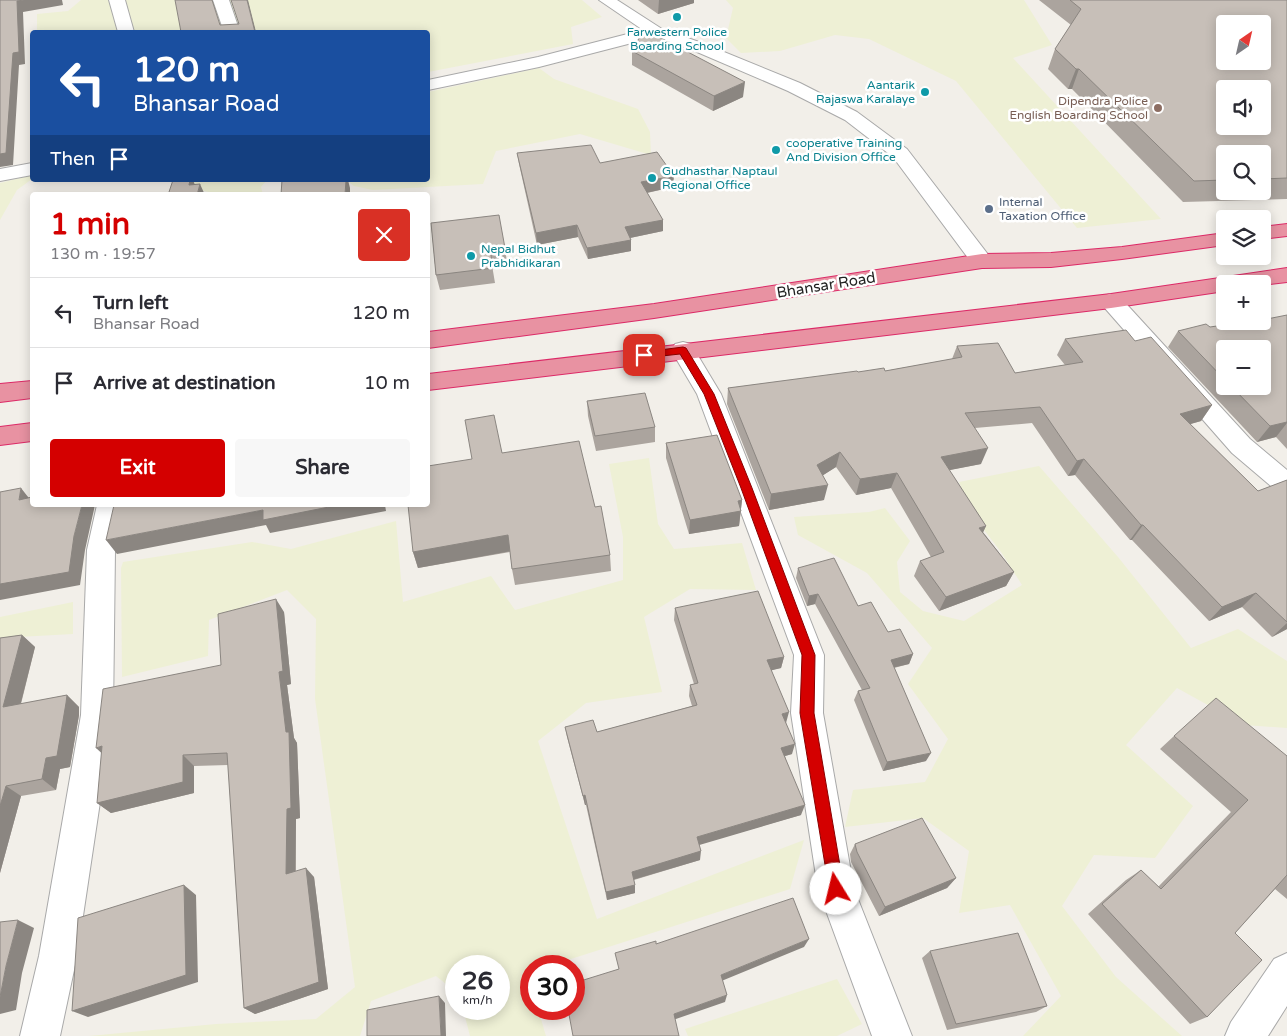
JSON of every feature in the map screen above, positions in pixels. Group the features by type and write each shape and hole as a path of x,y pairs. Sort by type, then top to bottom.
{"highway":[{"path":"1271,232 1287,230"},
{"name":"Bhansar Road","path":"430,340 654,311 982,261 1051,260 1122,253 1216,239"},
{"path":"1271,277 1287,275"},
{"path":"430,382 683,350 1112,301 1216,285"},
{"path":"0,393 30,390"},
{"path":"0,436 30,432"}],"street":[{"path":"117,0 125,30"},
{"path":"221,0 231,30"},
{"path":"607,0 656,32 696,46 785,83 851,116 900,153 982,261"},
{"path":"430,85 540,62 656,32"},
{"path":"0,175 30,170"},
{"path":"1112,301 1241,446 1287,485"},
{"path":"683,350 709,394 809,655 807,713 836,889 892,1036"},
{"path":"40,1036 58,956 97,715 102,550 111,507"},
{"path":"1245,1036 1287,972"}],"green space":[{"path":"81,0 582,0 602,17 571,27 573,44 430,72 430,30 37,30 37,14 68,11"},
{"path":"726,0 1024,0 1052,45 1013,58 1161,219 1077,228 956,81 869,39 835,35 780,51 741,53 726,38 733,8"},
{"path":"539,68 554,79 638,109 650,132 651,155 580,134 496,151 483,184 373,190 354,186 349,182 430,182 430,92"},
{"path":"30,176 30,180 17,190 0,220 0,183"},
{"path":"188,182 265,182 261,187 262,192 209,192 190,188"},
{"path":"649,458 658,524 674,549 742,543 756,590 690,589 644,617 662,692 586,703 538,741 597,919 804,840 790,889 583,955 520,955 520,1020 541,1020 546,1036 470,1036 466,1020 510,1020 510,955 445,955 445,983 436,976 371,1001 360,1036 89,1036 216,1024 316,1019 355,987 315,699 316,619 287,590 209,620 208,656 122,677 121,568 123,562 252,542 291,549 396,521 403,602 491,576 515,610 623,580 623,537 609,464"},
{"path":"1039,466 1118,557 1191,648 1238,629 1287,661 1287,728 1244,725 1177,688 1126,745 1193,806 1155,858 1094,855 1062,906 1116,977 1182,1036 1023,1036 1061,996 1010,905 959,913 969,851 923,818 845,827 853,790 925,782 948,739 908,684 932,648 867,573 798,535 794,517 869,512 885,508 910,541 897,562 900,592 923,611 964,621 1022,585 1001,552 971,513 959,482"},
{"path":"73,602 73,634 0,638 0,617"},
{"path":"837,979 862,1024 837,1036 688,1036 685,1029"}],"building":[{"path":"0,0 24,0 17,1 19,52 13,53 6,153 0,154"},
{"path":"175,0 212,0 220,25 239,24 231,0 247,0 254,30 181,30"},
{"name":"Dipendra Police English Boarding School","path":"1070,0 1287,0 1287,178 1271,179 1271,145 1216,145 1216,180 1194,181 1079,69 1076,69 1055,49 1081,9"},
{"path":"644,29 745,82 714,96 632,51"},
{"path":"591,145 600,163 657,152 674,176 641,182 663,220 625,227 631,240 587,248 577,225 536,233 517,153"},
{"path":"172,182 190,182 189,185 200,184 198,192 169,192"},
{"path":"282,182 346,182 345,192 281,192"},
{"path":"499,215 505,248 490,249 493,268 436,275 431,223"},
{"path":"1287,315 1287,422 1270,426 1240,395 1271,395 1271,340 1216,340 1216,371 1178,331 1206,324 1210,327 1216,326 1216,330 1271,330 1271,318"},
{"path":"1126,330 1135,341 1151,337 1212,405 1180,414 1258,491 1287,480 1287,622 1256,593 1222,607 1141,525 1084,459 1077,461 1040,407 965,413 988,448 941,457 986,526 979,528 1014,572 946,597 920,561 944,552 897,473 860,479 840,452 817,465 828,485 771,494 728,388 884,368 885,371 962,357 957,346 998,343 1015,373 1083,362 1065,339"},
{"path":"645,393 655,427 595,436 587,401"},
{"path":"494,415 502,453 579,441 595,507 601,506 610,555 512,569 508,535 413,552 408,507 430,507 430,466 472,459 465,420"},
{"path":"717,435 742,500 738,501 741,511 690,520 666,443"},
{"path":"21,488 19,500 30,497 30,507 81,507 74,536 69,572 0,584 0,492"},
{"path":"114,507 329,507 263,520 263,510 106,540"},
{"path":"834,558 858,606 871,602 888,632 900,629 913,654 891,660 931,753 887,762 858,691 870,688 818,594 809,596 798,568"},
{"path":"758,591 784,657 767,660 789,712 782,714 795,744 781,748 805,805 697,837 701,851 632,872 635,885 606,892 585,795 583,796 565,727 593,720 597,732 697,705 690,685 698,683 675,608"},
{"path":"276,599 283,671 279,672 286,732 289,732 291,808 287,809 286,874 306,868 319,982 244,1008 227,753 183,755 183,782 97,803 102,746 96,748 103,689 221,665 218,614"},
{"path":"22,635 3,707 67,695 66,703 57,756 46,758 42,779 6,786 0,806 0,638"},
{"path":"1216,698 1287,756 1287,875 1235,933 1262,960 1207,1017 1102,904 1141,870 1161,889 1248,800 1174,736"},
{"path":"922,818 956,878 885,907 857,852 855,844"},
{"path":"184,885 186,975 72,1011 78,918"},
{"path":"793,898 809,939 721,975 727,995 674,1014 679,1036 573,1036 570,1020 585,1020 585,980 619,969 615,953 656,941 656,944"},
{"path":"18,920 6,966 0,997 0,922"},
{"path":"1018,933 1047,1006 956,1024 930,951"},
{"path":"439,996 441,1036 367,1036 367,1010"}],"place":[{"name":"Farwestern Police Boarding School","path":"677,17"},
{"name":"Aantarik Rajaswa Karalaye","path":"925,92"},
{"name":"Dipendra Police English Boarding School","path":"1158,108"},
{"name":"cooperative Training And Division Office","path":"776,150"},
{"name":"Gudhasthar Naptaul Regional Office","path":"652,178"},
{"name":"Internal Taxation Office","path":"989,209"},
{"name":"Nepal Bidhut Prabhidikaran","path":"471,256"}],"route":[{"path":"644,355 683,350 709,394 809,655 807,713 836,889"}]}
